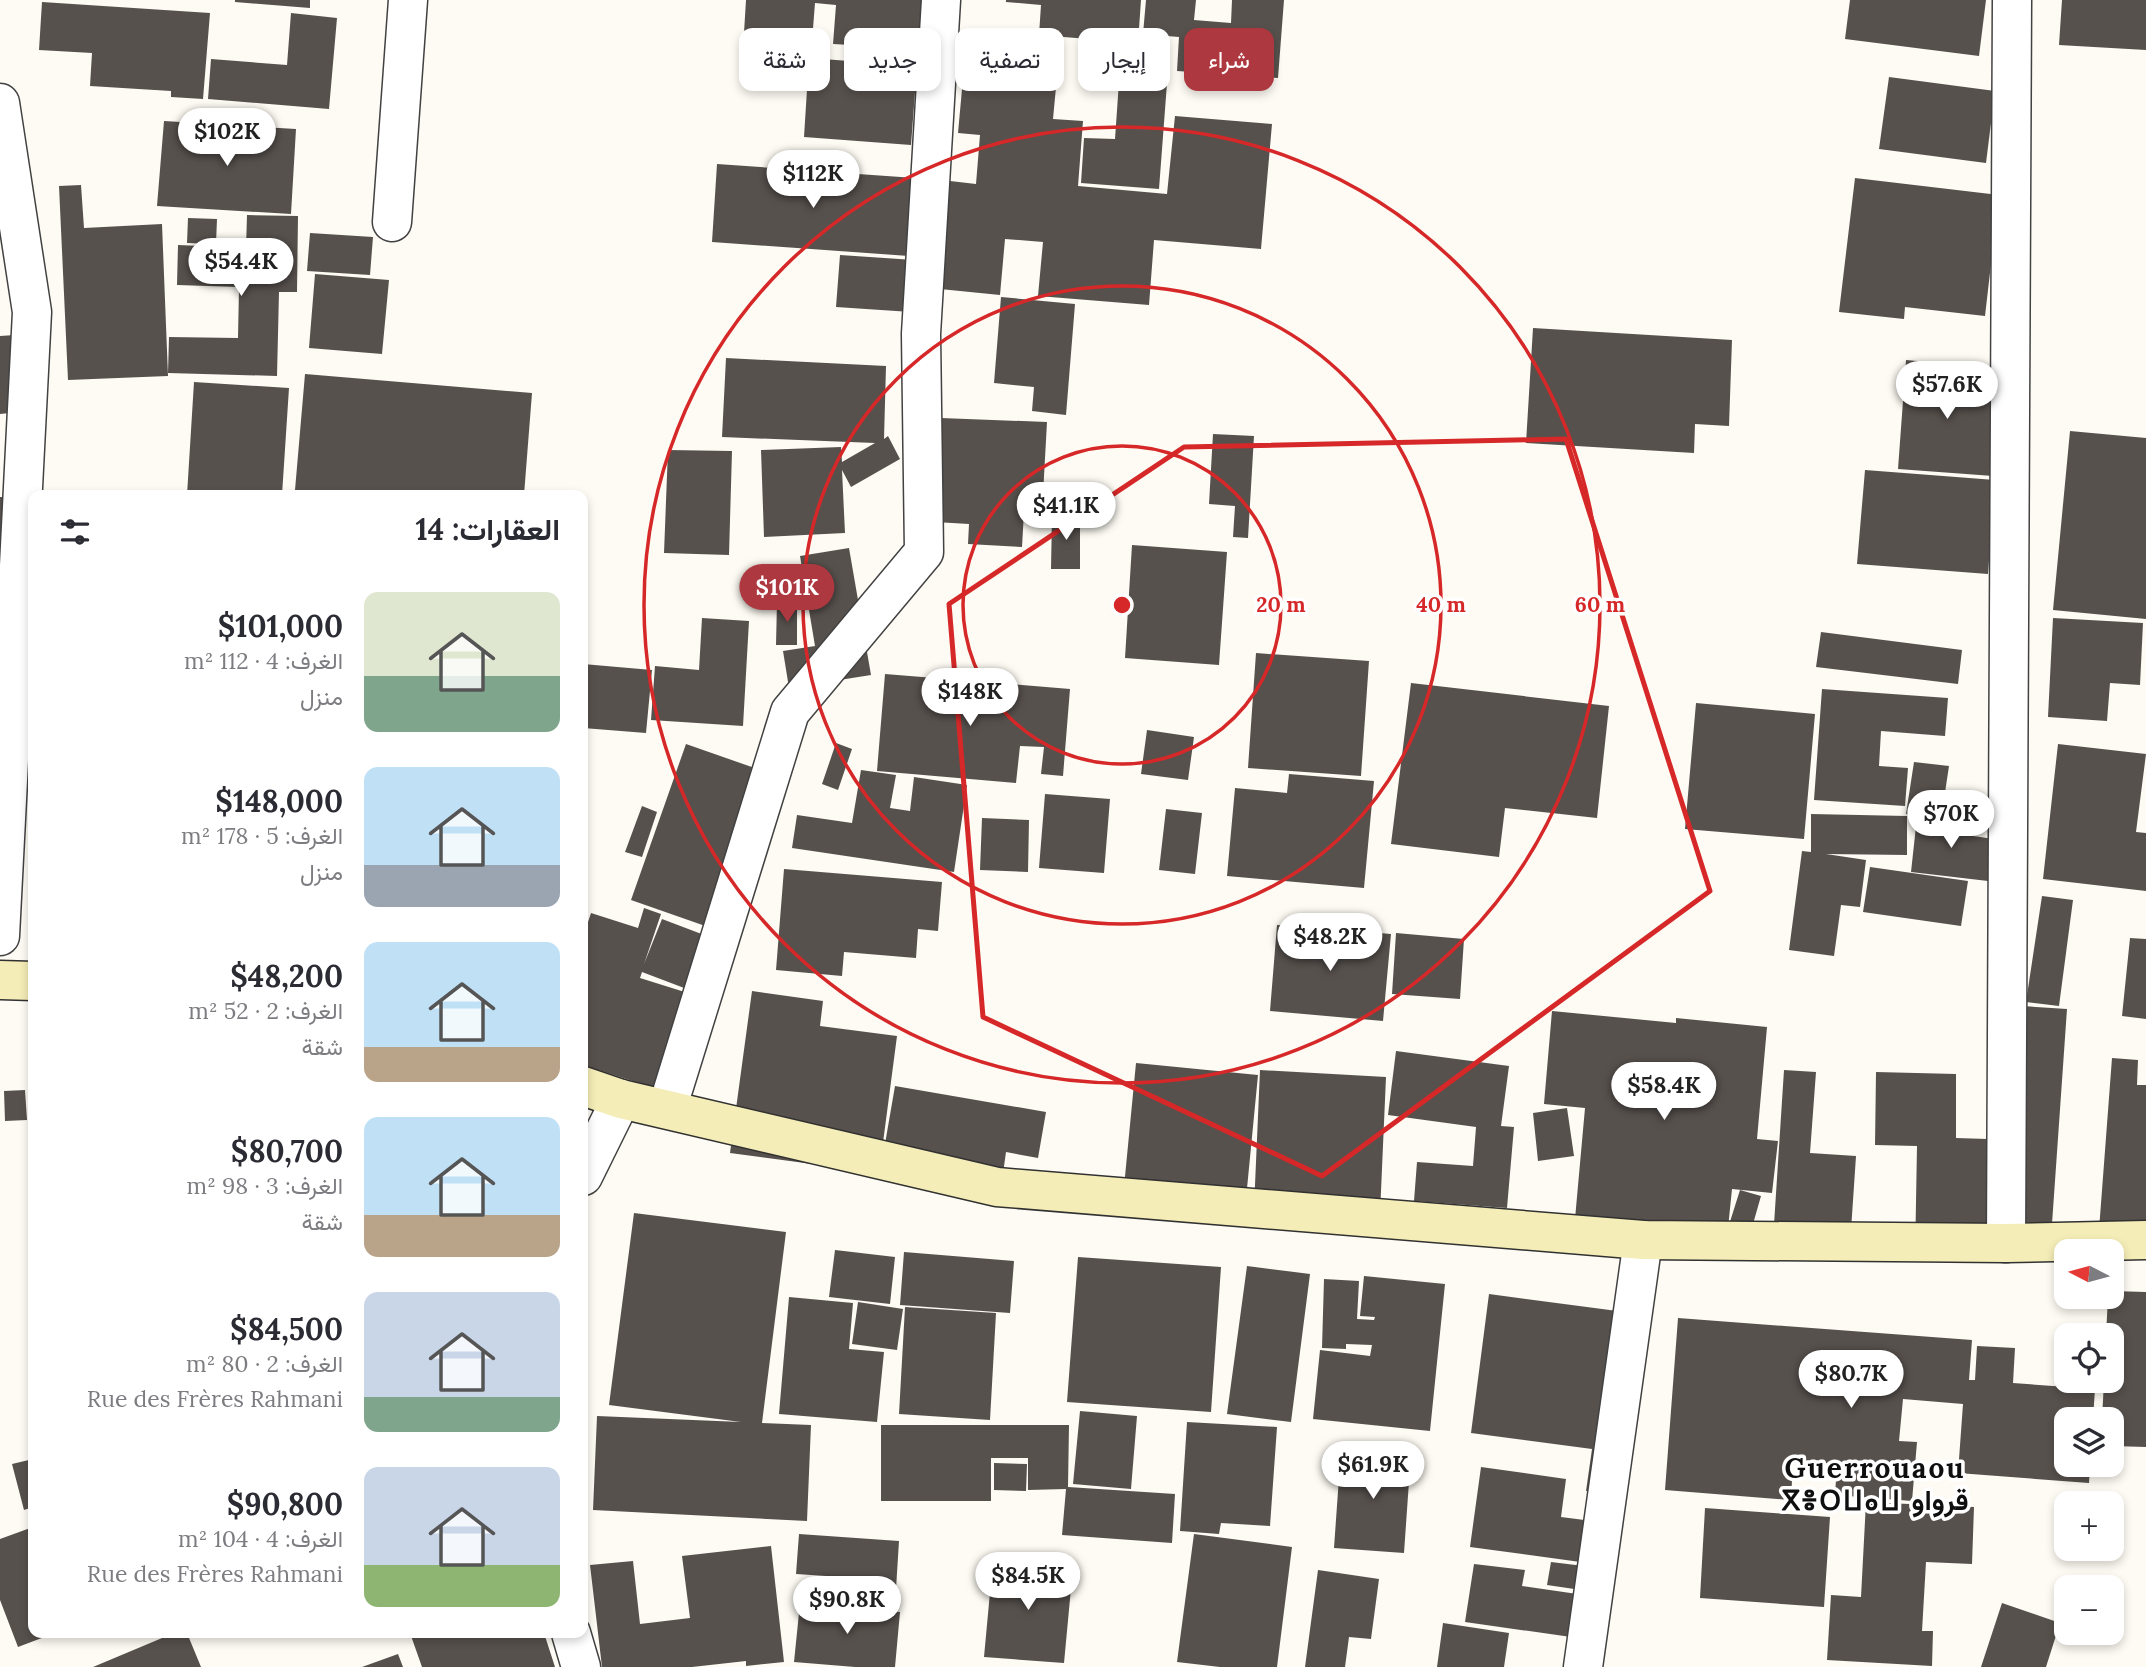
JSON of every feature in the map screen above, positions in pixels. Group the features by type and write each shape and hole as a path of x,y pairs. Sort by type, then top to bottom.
{"main road":[{"path":"0,980 28,981"},
{"path":"588,1088 621,1099 997,1187 1643,1240 2006,1243 2146,1240"}],"street":[{"path":"392,222 408,0"},
{"path":"667,1110 790,712 924,552 921,334 941,0"},
{"path":"2006,1243 2012,0"},
{"path":"0,103 32,312 0,936"},
{"path":"588,1166 621,1099"},
{"path":"1583,1667 1643,1240"},
{"path":"572,1638 581,1667"}],"highlighted area":[{"path":"1566,439 1710,891 1322,1176 983,1017 949,604 1184,447"}],"building":[{"path":"310,0 310,8 235,2"},
{"path":"746,0 924,0 922,28 844,28 844,45 833,44 836,5 815,3 813,28 744,28"},
{"path":"1141,0 1139,28 1078,28 1078,38 1064,37 1064,28 1039,28 1041,5 1006,2"},
{"path":"1146,0 1196,0 1194,20 1231,23 1232,0 1284,0 1278,78 1274,78 1274,28 1184,28 1184,71 1177,71 1179,37 1170,36 1170,28 1144,28"},
{"path":"1850,0 1986,0 1979,56 1845,39"},
{"path":"2062,0 2146,0 2146,50 2059,45"},
{"path":"42,2 210,13 203,99 171,97 171,91 90,86 92,53 39,50"},
{"path":"291,13 337,18 329,109 208,99 211,59 287,65"},
{"path":"830,60 844,61 844,91 915,91 911,145 804,137 807,91 830,91"},
{"path":"1889,77 1995,91 1986,163 1879,149"},
{"path":"962,91 1056,91 1053,119 1083,121 1078,186 1167,194 1175,116 1272,124 1261,249 1154,240 1149,305 1038,296 1043,242 1005,239 1000,295 940,289 950,181 976,184 980,135 958,133"},
{"path":"1118,91 1166,91 1159,189 1081,183 1084,138 1115,139"},
{"path":"164,121 296,129 291,214 157,206"},
{"path":"717,164 915,178 909,256 712,242"},
{"path":"1855,178 1999,195 1985,316 1905,307 1904,319 1839,312"},
{"path":"81,185 84,228 162,224 168,376 68,380 59,186"},
{"path":"247,215 298,216 297,292 279,292 277,376 168,373 169,337 238,338 239,287 177,285 178,245 246,248"},
{"path":"188,218 217,219 216,244 187,243"},
{"path":"310,233 373,237 370,275 307,271"},
{"path":"840,255 914,260 911,312 836,307"},
{"path":"315,274 389,280 382,354 309,348"},
{"path":"1001,297 1075,304 1066,415 1032,411 1034,387 994,383"},
{"path":"1533,328 1732,340 1729,426 1695,424 1694,453 1526,443"},
{"path":"15,335 20,412 0,414 0,336"},
{"path":"726,358 886,366 884,439 888,436 900,459 851,487 842,470 845,533 764,537 761,450 841,447 842,462 875,443 722,437"},
{"path":"1906,360 1971,366 1969,388 2000,391 1993,476 1898,469"},
{"path":"305,374 532,393 524,490 295,490"},
{"path":"194,382 289,388 282,490 187,490"},
{"path":"941,418 1047,422 1042,513 1024,512 1022,547 968,544 969,524 935,522"},
{"path":"2070,431 2146,438 2146,619 2053,610"},
{"path":"1213,434 1254,436 1248,538 1233,537 1235,506 1209,504"},
{"path":"668,450 732,451 729,555 664,553"},
{"path":"1865,470 1995,480 1988,574 1857,564"},
{"path":"0,497 5,497 0,580"},
{"path":"1052,515 1080,515 1080,569 1051,569"},
{"path":"1132,545 1227,552 1219,665 1125,658"},
{"path":"849,548 871,675 789,688 783,651 815,646 800,556"},
{"path":"777,602 797,602 797,645 776,645"},
{"path":"702,618 749,621 743,726 651,720 655,666 699,670"},
{"path":"2053,618 2143,623 2140,685 2110,683 2107,721 2048,717"},
{"path":"1821,632 1962,650 1958,684 1816,667"},
{"path":"1256,653 1369,661 1361,776 1248,768"},
{"path":"588,664 652,670 646,733 588,728"},
{"path":"885,674 1070,689 1063,776 1041,774 1044,747 1020,746 1016,783 877,771"},
{"path":"1411,683 1609,706 1597,818 1505,808 1499,857 1391,844"},
{"path":"1822,689 1948,698 1945,736 1881,731 1879,766 1908,768 1905,806 1814,800"},
{"path":"1696,703 1815,714 1804,839 1685,829"},
{"path":"1147,730 1194,737 1188,780 1141,774"},
{"path":"836,743 852,749 838,790 822,784"},
{"path":"686,744 786,779 731,935 631,900"},
{"path":"2058,744 2146,754 2136,832 2146,833 2146,891 2043,879"},
{"path":"1914,762 1949,766 1941,819 1906,814"},
{"path":"861,770 896,775 890,808 910,811 914,777 967,785 954,872 792,848 797,815 852,823"},
{"path":"1289,774 1374,781 1364,888 1227,876 1235,788 1287,793"},
{"path":"1045,794 1110,799 1104,873 1039,868"},
{"path":"642,806 657,812 642,857 625,852"},
{"path":"1166,809 1202,813 1195,874 1159,870"},
{"path":"1811,814 1907,816 1907,855 1826,854 1866,860 1860,907 1841,905 1834,956 1789,950 1802,851 1811,852"},
{"path":"1917,817 1969,822 1966,835 1994,839 1988,881 1911,872"},
{"path":"982,818 1029,820 1028,872 980,870"},
{"path":"1870,867 1968,881 1961,926 1863,912"},
{"path":"784,869 942,882 938,931 918,929 916,958 844,952 842,976 776,970"},
{"path":"2042,896 2073,900 2059,1006 2026,1002"},
{"path":"644,908 661,914 644,964 662,919 720,941 700,994 642,972 640,978 707,999 676,1095 588,1067 588,922 591,913 638,928"},
{"path":"1277,925 1391,934 1383,1021 1270,1011"},
{"path":"1396,933 1464,939 1460,999 1392,994"},
{"path":"2130,938 2146,939 2146,1019 2122,1016"},
{"path":"752,991 823,1001 820,1026 897,1036 879,1173 730,1153"},
{"path":"2022,1006 2067,1009 2052,1224 2006,1221"},
{"path":"1552,1011 1676,1023 1676,1018 1767,1027 1757,1139 1778,1141 1772,1193 1732,1189 1728,1228 1740,1190 1761,1196 1749,1238 1574,1230 1585,1108 1544,1104"},
{"path":"1396,1051 1509,1066 1501,1126 1514,1127 1507,1208 1414,1201 1417,1162 1473,1166 1476,1127 1388,1115"},
{"path":"2112,1058 2138,1060 2137,1085 2146,1085 2146,1246 2124,1245 2124,1239 2098,1239"},
{"path":"1136,1063 1258,1075 1245,1209 1123,1197"},
{"path":"1260,1070 1386,1077 1380,1214 1254,1208"},
{"path":"1784,1070 1816,1072 1810,1153 1856,1156 1850,1245 1773,1240"},
{"path":"1876,1072 1956,1074 1956,1138 1988,1139 1986,1260 1915,1259 1917,1146 1875,1145"},
{"path":"895,1086 1046,1112 1038,1158 1006,1152 1001,1188 881,1167"},
{"path":"25,1090 27,1120 5,1121 4,1091"},
{"path":"1567,1108 1574,1156 1538,1161 1533,1113"},
{"path":"634,1213 786,1232 762,1423 811,1425 807,1521 593,1510 597,1416 741,1422 609,1405"},
{"path":"835,1250 895,1257 890,1304 829,1297"},
{"path":"904,1252 1014,1261 1010,1313 900,1305"},
{"path":"1078,1257 1221,1267 1211,1412 1067,1402"},
{"path":"1247,1266 1310,1274 1291,1422 1227,1414"},
{"path":"1364,1276 1445,1284 1430,1431 1313,1419 1320,1350 1370,1356 1372,1345 1346,1344 1346,1349 1322,1348 1324,1279 1359,1281 1357,1319 1374,1320 1375,1317 1360,1316"},
{"path":"2124,1291 2146,1292 2146,1447 2124,1446 2124,1407 2103,1407 2103,1393 2124,1393 2124,1323 2107,1323 2107,1309 2124,1309"},
{"path":"1489,1294 1625,1312 1615,1495 1586,1491 1592,1449 1471,1433"},
{"path":"789,1297 853,1303 849,1349 884,1352 877,1422 779,1414"},
{"path":"858,1302 903,1309 897,1350 852,1344"},
{"path":"905,1307 996,1313 990,1420 899,1414"},
{"path":"1678,1318 1972,1340 1969,1380 1975,1380 1977,1346 2015,1348 2013,1383 2054,1386 2054,1393 2095,1393 2094,1407 2054,1407 2054,1477 2089,1477 2089,1483 1958,1473 1963,1404 1903,1399 1899,1441 1917,1442 1912,1501 1835,1495 1837,1464 1793,1461 1791,1500 1665,1490"},
{"path":"1080,1411 1137,1416 1131,1489 1073,1484"},
{"path":"1187,1422 1277,1427 1270,1526 1221,1523 1219,1534 1180,1531"},
{"path":"881,1425 1069,1425 1068,1487 1175,1494 1172,1543 1062,1535 1066,1489 1028,1490 1028,1458 991,1458 991,1501 881,1501"},
{"path":"1341,1449 1411,1453 1404,1553 1334,1548"},
{"path":"28,1460 28,1509 24,1510 12,1464"},
{"path":"994,1463 1027,1464 1026,1491 994,1490"},
{"path":"1481,1467 1566,1479 1561,1517 1600,1522 1595,1564 1470,1547"},
{"path":"1866,1502 1974,1507 1972,1564 1926,1562 1922,1631 1933,1631 1932,1666 1827,1660 1831,1595 1861,1597"},
{"path":"1705,1508 1830,1517 1824,1607 1700,1598"},
{"path":"28,1529 28,1638 42,1638 18,1647 0,1600 0,1539"},
{"path":"799,1534 899,1541 895,1605 869,1603 871,1579 796,1574"},
{"path":"1194,1534 1292,1547 1277,1667 1220,1667 1177,1662"},
{"path":"771,1546 784,1662 746,1666 746,1661 692,1667 602,1667 590,1565 633,1561 640,1624 690,1618 682,1556"},
{"path":"993,1560 1073,1567 1064,1663 984,1657"},
{"path":"1551,1562 1592,1567 1588,1591 1547,1585"},
{"path":"1474,1564 1525,1570 1522,1586 1591,1596 1585,1639 1465,1622"},
{"path":"1318,1570 1379,1579 1371,1639 1349,1637 1345,1667 1305,1667"},
{"path":"800,1603 900,1612 895,1667 794,1662"},
{"path":"2002,1603 2054,1621 2054,1642 2046,1667 1981,1667"},
{"path":"1443,1623 1509,1633 1504,1667 1437,1667"},
{"path":"162,1638 189,1638 201,1667 93,1667"},
{"path":"412,1638 546,1638 555,1667 422,1667"},
{"path":"398,1654 403,1667 362,1667"}],"district":[{"name":"Guerrouaou ⴳⴻⵔⵡⴰⵡ قرواو","path":"1875,1484"}]}
